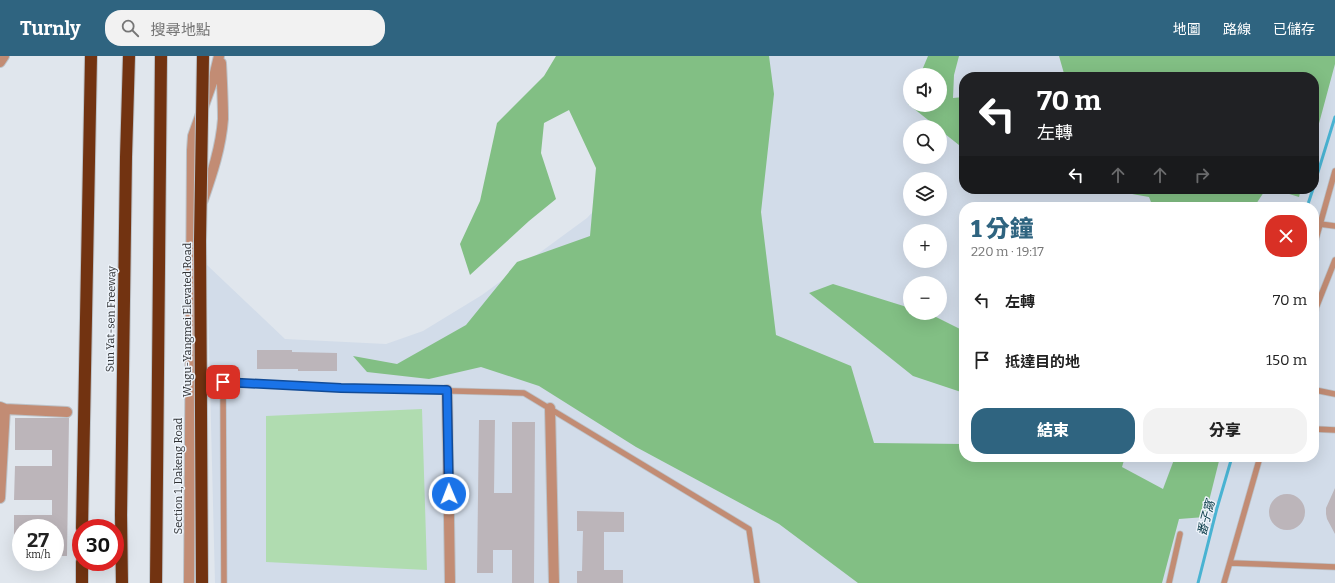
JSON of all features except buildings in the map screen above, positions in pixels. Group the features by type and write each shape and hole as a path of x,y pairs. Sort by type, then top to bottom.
{"highway":[{"path":"82,519 91,56"},
{"name":"Sun Yat-sen Freeway","path":"122,583 121,515 126,157 129,56"},
{"path":"156,583 161,56"},
{"name":"Wugu-Yangmei Elevated Road","path":"202,583 200,241 203,56"},
{"path":"82,571 82,583"}],"street":[{"path":"0,62 4,56"},
{"name":"Section 1, Dakeng Road","path":"191,249 218,147 223,120 220,56"},
{"name":"Section 1, Dakeng Road","path":"189,583 193,136 220,56"},
{"path":"447,390 450,583"},
{"path":"0,498 2,408 67,412"},
{"path":"550,408 554,583"}],"lane":[{"path":"1319,228 1335,171"},
{"path":"1320,224 1335,226"},
{"path":"1319,300 1335,260"},
{"path":"224,583 223,382 341,388 524,393 749,529 757,583"},
{"path":"1319,391 1335,394"},
{"path":"1319,429 1335,430"},
{"path":"1224,583 1259,462"},
{"path":"1169,583 1180,534"},
{"path":"1230,563 1335,567"}],"shaded area":[{"path":"734,56 1335,56 1335,583 215,583 207,265 285,339 386,344 423,331 482,295 587,218 731,64"}],"green space":[{"path":"556,56 769,56 774,94 761,212 776,335 851,366 874,443 959,444 959,462 1124,462 1122,467 1163,489 1173,462 1219,462 1205,517 1179,519 1162,583 858,583 779,524 636,447 539,386 481,367 429,379 367,372 353,356 397,364 466,325 517,262 590,236 596,168 569,110 544,123 541,153 556,199 529,221 470,275 460,244 480,201 497,123 544,76"},
{"path":"928,56 959,56 954,75 953,98 959,97 959,145 947,136 947,120 928,120 918,112 947,112 947,68 923,68"},
{"path":"1059,56 1335,56 1335,64 1319,123 1319,72 1064,72"},
{"path":"1132,194 1263,194 1257,202 1151,202 1149,197"},
{"path":"1289,194 1300,194 1299,197"},
{"path":"833,284 903,306 903,320 942,320 959,328 959,391 913,376 809,293"},
{"path":"422,409 427,570 266,562 266,416"}],"waterway":[{"name":"番子窩","path":"1319,169 1335,117"},
{"name":"番子窩","path":"1309,202 1311,194"},
{"name":"番子窩","path":"1198,583 1231,462"}],"route":[{"path":"223,382 341,388 447,390 449,494"}]}
